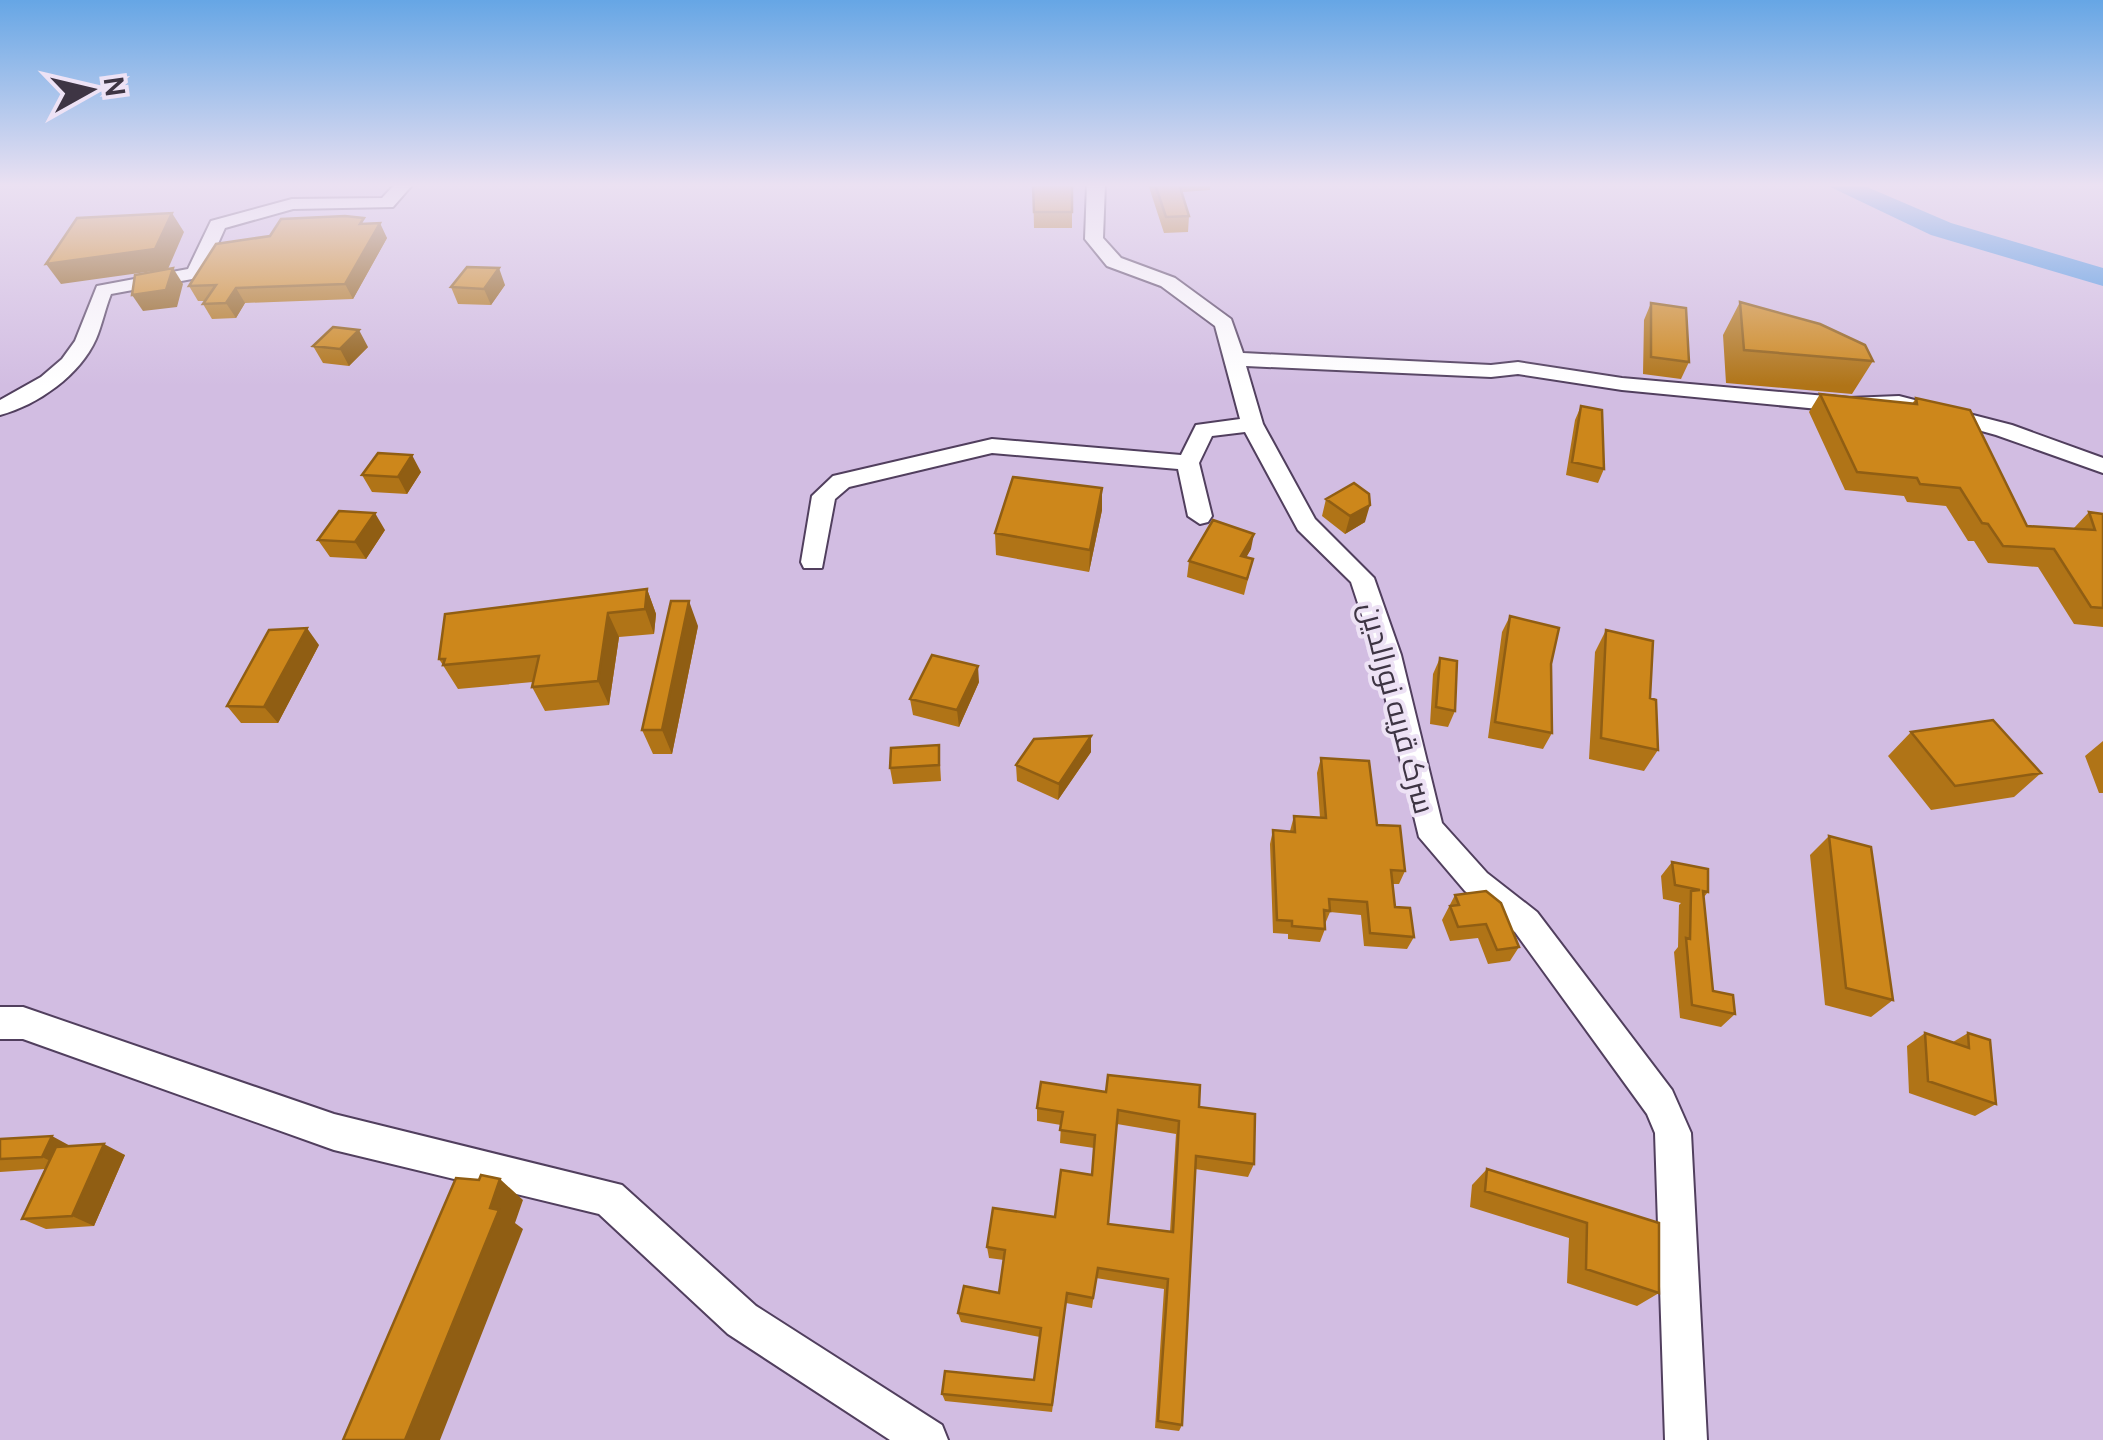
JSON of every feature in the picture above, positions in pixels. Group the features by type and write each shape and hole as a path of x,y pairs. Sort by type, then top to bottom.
{"street":[{"path":"0,408 40,386 71,361 85,340 104,290 196,273 206,251"},
{"name":"سرک قریه نورالدین","path":"1105,251 1114,262 1192,296 1224,323 1252,424 1306,524 1362,578 1388,655 1430,828 1476,882 1526,922 1660,1102 1673,1133 1686,1440"},
{"path":"1234,358 1492,372 1518,368 1622,384 1850,405 1899,402 2004,430 2103,466"},
{"path":"1200,516 1188,463 1204,430 1252,424"},
{"path":"813,562 824,496 840,480 992,446 1188,463"},
{"path":"0,1023 23,1024 334,1132 610,1198 742,1320 928,1440"}],"building":[{"path":"55,251 139,251 46,264"},
{"path":"211,251 364,251 345,284 236,288 226,303 203,304 216,285 189,286"},
{"path":"467,267 499,268 484,289 451,287"},
{"path":"173,268 166,290 132,295 135,275"},
{"path":"1740,302 1820,324 1865,345 1873,361 1744,350"},
{"path":"1651,303 1686,308 1689,362 1651,357"},
{"path":"333,327 359,330 340,349 313,346"},
{"path":"1820,394 1917,404 1916,398 1970,410 2027,526 2095,530 2089,512 2103,514 2103,608 2091,607 2054,549 2003,546 1988,524 1982,523 1960,488 1920,484 1917,478 1857,472"},
{"path":"1581,406 1602,410 1604,469 1572,462"},
{"path":"378,453 412,455 398,477 362,475"},
{"path":"1013,477 1102,488 1090,550 995,533"},
{"path":"1354,483 1369,494 1370,505 1350,516 1326,499"},
{"path":"339,511 375,513 355,542 318,540"},
{"path":"1213,520 1254,534 1241,556 1253,559 1247,579 1189,561"},
{"path":"647,589 645,609 608,613 598,681 532,687 539,656 443,665 445,659 439,659 445,614"},
{"path":"671,601 689,601 662,730 642,730"},
{"path":"1510,616 1559,628 1551,664 1552,733 1495,722"},
{"path":"307,628 264,707 227,706 269,630"},
{"path":"1606,630 1653,641 1650,698 1656,700 1658,750 1601,738"},
{"path":"932,655 978,666 957,710 910,699"},
{"path":"1440,658 1457,661 1455,711 1436,707"},
{"path":"1993,720 2041,773 1955,786 1911,732"},
{"path":"1091,736 1059,784 1016,765 1034,739"},
{"path":"939,745 939,765 890,768 891,748"},
{"path":"1321,758 1369,761 1377,825 1400,826 1405,871 1391,870 1395,907 1410,908 1414,937 1370,933 1367,902 1329,899 1330,911 1324,910 1325,929 1292,926 1292,921 1277,920 1273,830 1295,832 1294,816 1326,818"},
{"path":"1829,836 1871,847 1893,1000 1846,988"},
{"path":"1672,862 1708,869 1708,892 1703,891 1713,991 1733,995 1735,1014 1692,1005 1686,938 1690,939 1691,891 1700,890 1675,885"},
{"path":"1486,891 1501,903 1519,947 1497,950 1486,924 1458,927 1450,906 1459,905 1455,895"},
{"path":"1925,1033 1969,1048 1968,1033 1990,1040 1996,1104 1928,1081"},
{"path":"1108,1075 1200,1085 1199,1107 1255,1114 1254,1164 1196,1156 1182,1425 1158,1421 1168,1279 1098,1268 1093,1298 1067,1293 1052,1405 942,1394 945,1371 1034,1380 1041,1328 958,1313 964,1286 999,1293 1005,1250 987,1247 993,1208 1055,1217 1061,1170 1092,1175 1095,1135 1060,1130 1063,1112 1037,1108 1041,1082 1106,1092","holes":["1118,1110 1179,1121 1173,1232 1108,1224"]},
{"path":"52,1136 42,1157 0,1159 0,1139"},
{"path":"104,1144 72,1216 22,1219 56,1147"},
{"path":"1487,1169 1659,1223 1659,1293 1586,1269 1587,1223 1485,1191"},
{"path":"481,1175 500,1179 490,1208 499,1210 405,1440 343,1440 456,1178 479,1180"}],"waterway":[{"path":"2016,251 2103,277"}]}
